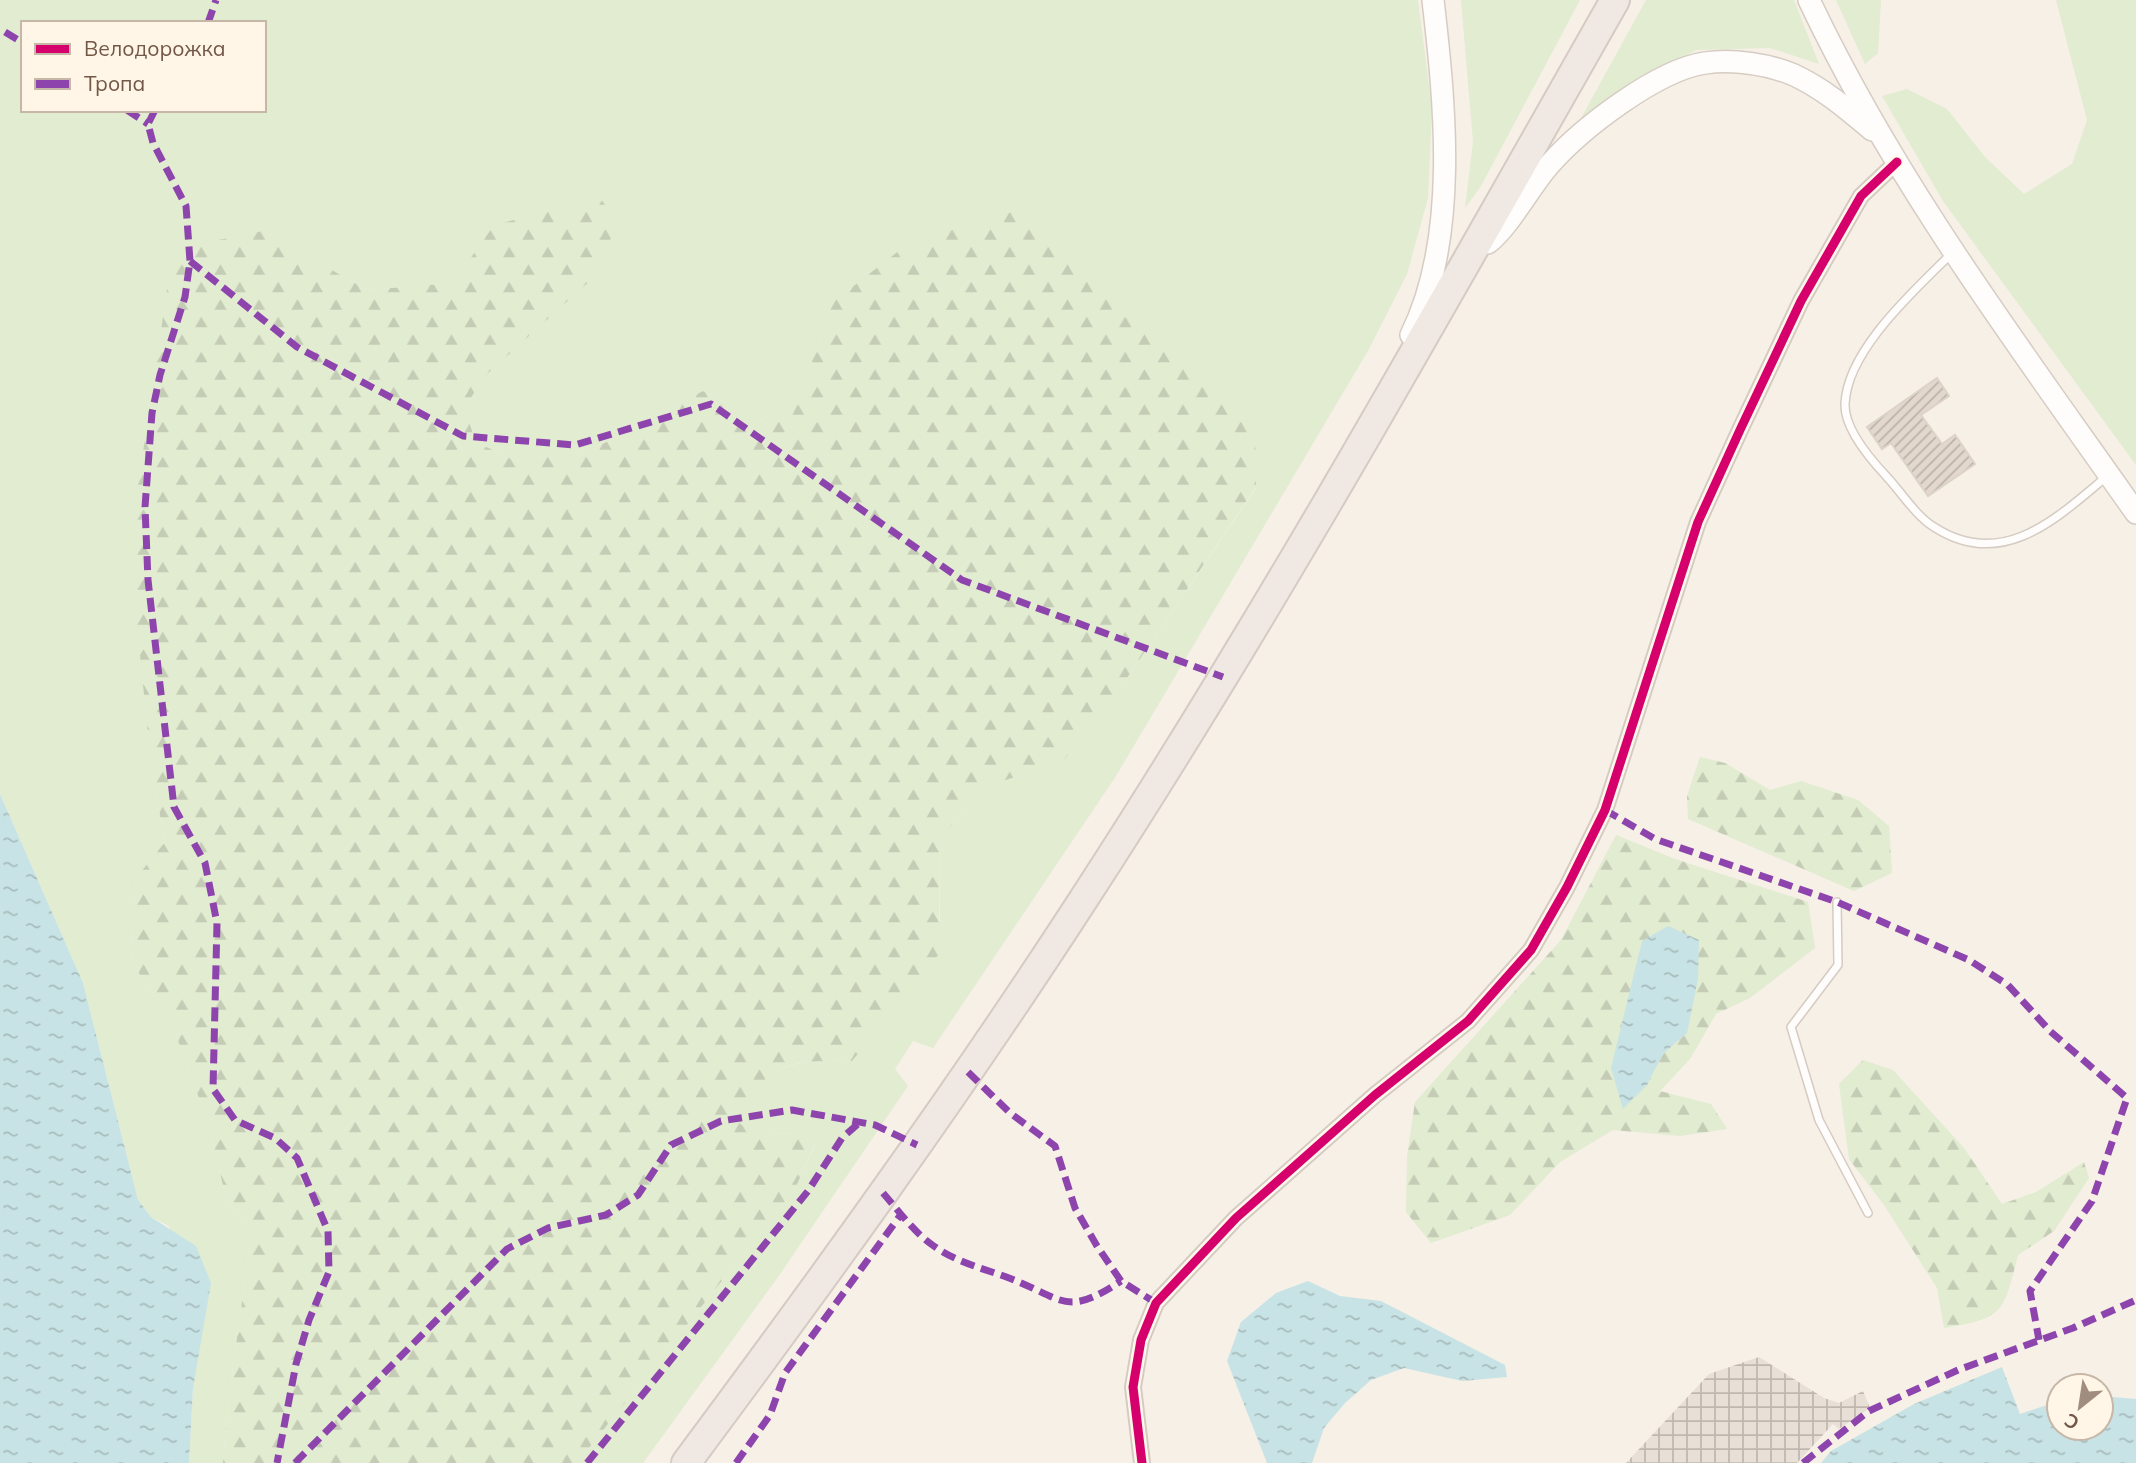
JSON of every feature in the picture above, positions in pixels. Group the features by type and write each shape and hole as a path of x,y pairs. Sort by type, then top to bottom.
{"highway":[{"path":"686,1463 918,1145 1082,902 1230,666 1469,257 1615,0"}],"main road":[{"path":"1380,410 1394,369 1420,317 1434,274 1445,109 1433,0"},
{"path":"1809,0 1831,47 1897,162 1954,251 2136,513"},
{"path":"1469,257 1492,240 1552,162 1603,114 1673,74 1704,63 1754,64 1792,74 1829,94 1884,141"}],"street":[{"path":"1142,1463 1133,1387 1141,1340 1156,1303 1236,1219 1375,1095 1468,1021 1537,939 1605,810 1698,522 1740,430 1801,301 1861,196 1897,162"}],"lane":[{"path":"1954,251 1898,307 1854,372 1845,405 1853,431 1874,463 1933,527 1976,544 2019,540 2062,514 2109,474"},
{"path":"1837,902 1838,965 1791,1027 1819,1120 1868,1213"}],"shaded area":[{"path":"1759,1357 1824,1398 1839,1403 1863,1391 1870,1408 1839,1429 1833,1424 1797,1463 1626,1463 1709,1374"}],"green space":[{"path":"0,0 1418,0 1432,109 1428,198 1407,274 1369,349 1116,776 933,1048 913,1041 895,1069 908,1086 778,1277 643,1463 577,1463 795,1189 815,1145 803,1134 763,1133 740,1124 755,1089 775,1072 799,1063 852,1061 940,921 940,839 985,787 1063,761 1119,690 1256,488 833,302 793,414 768,424 703,391 591,450 518,462 476,442 464,408 487,374 494,225 454,283 367,290 263,231 152,773 165,842 136,879 131,962 169,1016 208,1123 227,1202 252,1229 228,1403 223,1463 189,1463 193,1388 169,1226 151,1217 138,1200 83,983 0,794"},
{"path":"1461,0 1580,0 1481,186 1465,208 1473,142"},
{"path":"1646,0 1794,0 1819,64 1770,48 1696,50 1651,73 1580,120"},
{"path":"1836,0 1881,0 1878,53 1865,64"},
{"path":"2056,0 2136,0 2136,465 1943,201 1882,96 1907,89 1947,109 1985,157 2024,194 2072,164 2087,120"},
{"path":"600,198 618,222 593,278 487,374 464,408 476,442 518,462 591,450 703,391 768,424 793,414 833,302 909,243 1012,212 1255,420 1256,487 1119,690 1063,761 985,787 940,839 939,954 852,1061 796,1064 781,1069 758,1088 740,1124 763,1133 803,1134 815,1144 795,1189 577,1463 223,1463 228,1403 252,1229 227,1202 208,1123 169,1016 131,962 136,878 165,842 152,773 129,547 173,249 263,231 367,290 453,283 494,225"},
{"path":"1700,757 1725,763 1770,790 1801,781 1858,800 1889,826 1892,873 1854,891 1688,819 1687,796"},
{"path":"1616,835 1675,859 1808,902 1815,948 1750,998 1716,1014 1690,1059 1660,1091 1711,1104 1727,1129 1680,1136 1613,1130 1560,1162 1510,1215 1431,1243 1406,1212 1407,1156 1415,1102 1561,940","holes":["1623,1026 1687,1033 1663,1054 1647,1085 1611,1068"]},
{"path":"1863,1060 1893,1070 1964,1148 2002,1204 2036,1192 2084,1162 2089,1178 2054,1231 2018,1255 2004,1301 1990,1316 1944,1328 1937,1288 1884,1205 1849,1159 1839,1084"}],"water":[{"path":"0,794 83,983 138,1200 151,1217 196,1246 211,1283 193,1388 189,1463 0,1463"},
{"path":"1668,926 1699,940 1698,979 1687,1033 1663,1054 1647,1085 1623,1109 1611,1068 1642,941"},
{"path":"1308,1281 1340,1296 1381,1301 1505,1365 1507,1377 1462,1381 1404,1368 1371,1380 1345,1403 1324,1428 1312,1463 1267,1463 1227,1361 1241,1322 1276,1293"},
{"path":"2002,1367 2020,1414 2045,1406 2045,1442 2115,1442 2115,1397 2136,1399 2136,1463 1821,1463 1831,1451 1914,1404"}],"building":[{"path":"1937,378 1949,396 1921,415 1942,444 1955,435 1975,464 1928,496 1891,443 1882,449 1867,427"}],"marked path":[{"path":"209,21 216,0"},
{"path":"5,32 21,42"},
{"path":"130,112 148,124"},
{"path":"154,112 148,124 153,143 186,206 190,261 185,297 160,375 152,413 145,507 148,580 174,807 205,863 217,923 213,1089 235,1120 275,1138 297,1158 328,1231 329,1272 309,1320 296,1364 277,1463"},
{"path":"190,261 297,347 463,436 575,445 711,404 962,580 1223,677"},
{"path":"1605,810 1655,839 1837,902 1969,960 2008,985 2050,1031 2127,1098 2092,1201 2030,1291 2039,1340"},
{"path":"968,1072 1010,1113 1055,1146 1075,1208 1097,1246 1121,1281 1156,1303"},
{"path":"295,1463 507,1249 548,1228 606,1215 638,1195 671,1145 721,1121 792,1110 875,1125 917,1145"},
{"path":"587,1463 808,1191 842,1138 859,1123"},
{"path":"883,1193 918,1233 940,1250 1054,1298 1075,1302 1088,1299 1121,1281"},
{"path":"736,1463 770,1415 785,1373 902,1213"},
{"path":"1803,1463 1869,1411 1958,1370 2073,1328 2136,1300"}],"cycle path":[{"path":"1142,1463 1133,1387 1141,1340 1156,1303 1236,1218 1375,1095 1468,1021 1531,950 1567,887 1605,810 1698,522 1740,430 1801,301 1861,196 1897,162"}]}
